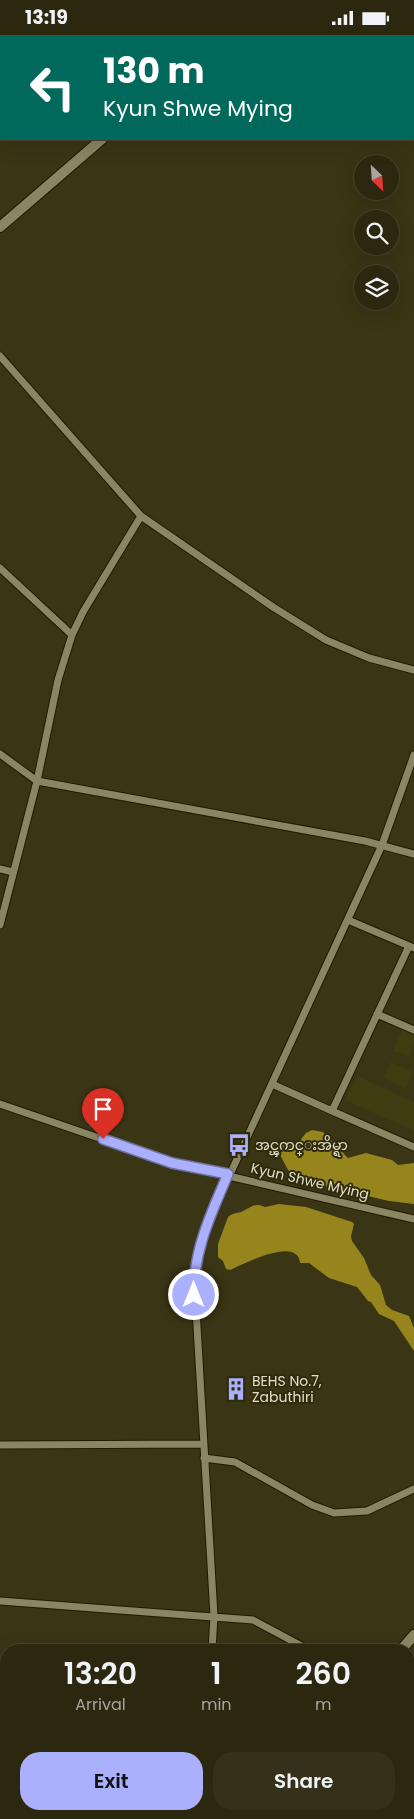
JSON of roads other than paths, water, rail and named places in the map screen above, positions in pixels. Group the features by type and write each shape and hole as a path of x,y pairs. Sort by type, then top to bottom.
{"main road":[{"path":"0,227 101,140"}],"street":[{"path":"0,357 142,516 274,607 326,640 369,658 414,670"},
{"path":"0,925 37,781 58,680 72,635 83,612 142,516"},
{"path":"0,568 72,635"},
{"path":"0,754 37,781 382,845 414,854"},
{"path":"212,1644 214,1616 202,1444 194,1275 202,1235 228,1174 272,1085 382,845 414,755"},
{"path":"0,869 13,872"},
{"path":"332,1111 377,1014 412,947 348,921"},
{"path":"377,1014 414,1030"},
{"path":"272,1085 414,1147"},
{"name":"Kyun Shwe Mying","path":"0,1104 172,1163 228,1174 414,1219"},
{"path":"0,1445 202,1444"},
{"path":"204,1458 235,1462 312,1505 334,1513 368,1511 414,1489"},
{"path":"0,1601 253,1620 298,1644"}],"place":[{"name":"အင္ၾကင္းအိမ္ရာ","path":"239,1145"},
{"name":"BEHS No.7, Zabuthiri","path":"236,1389"}]}
